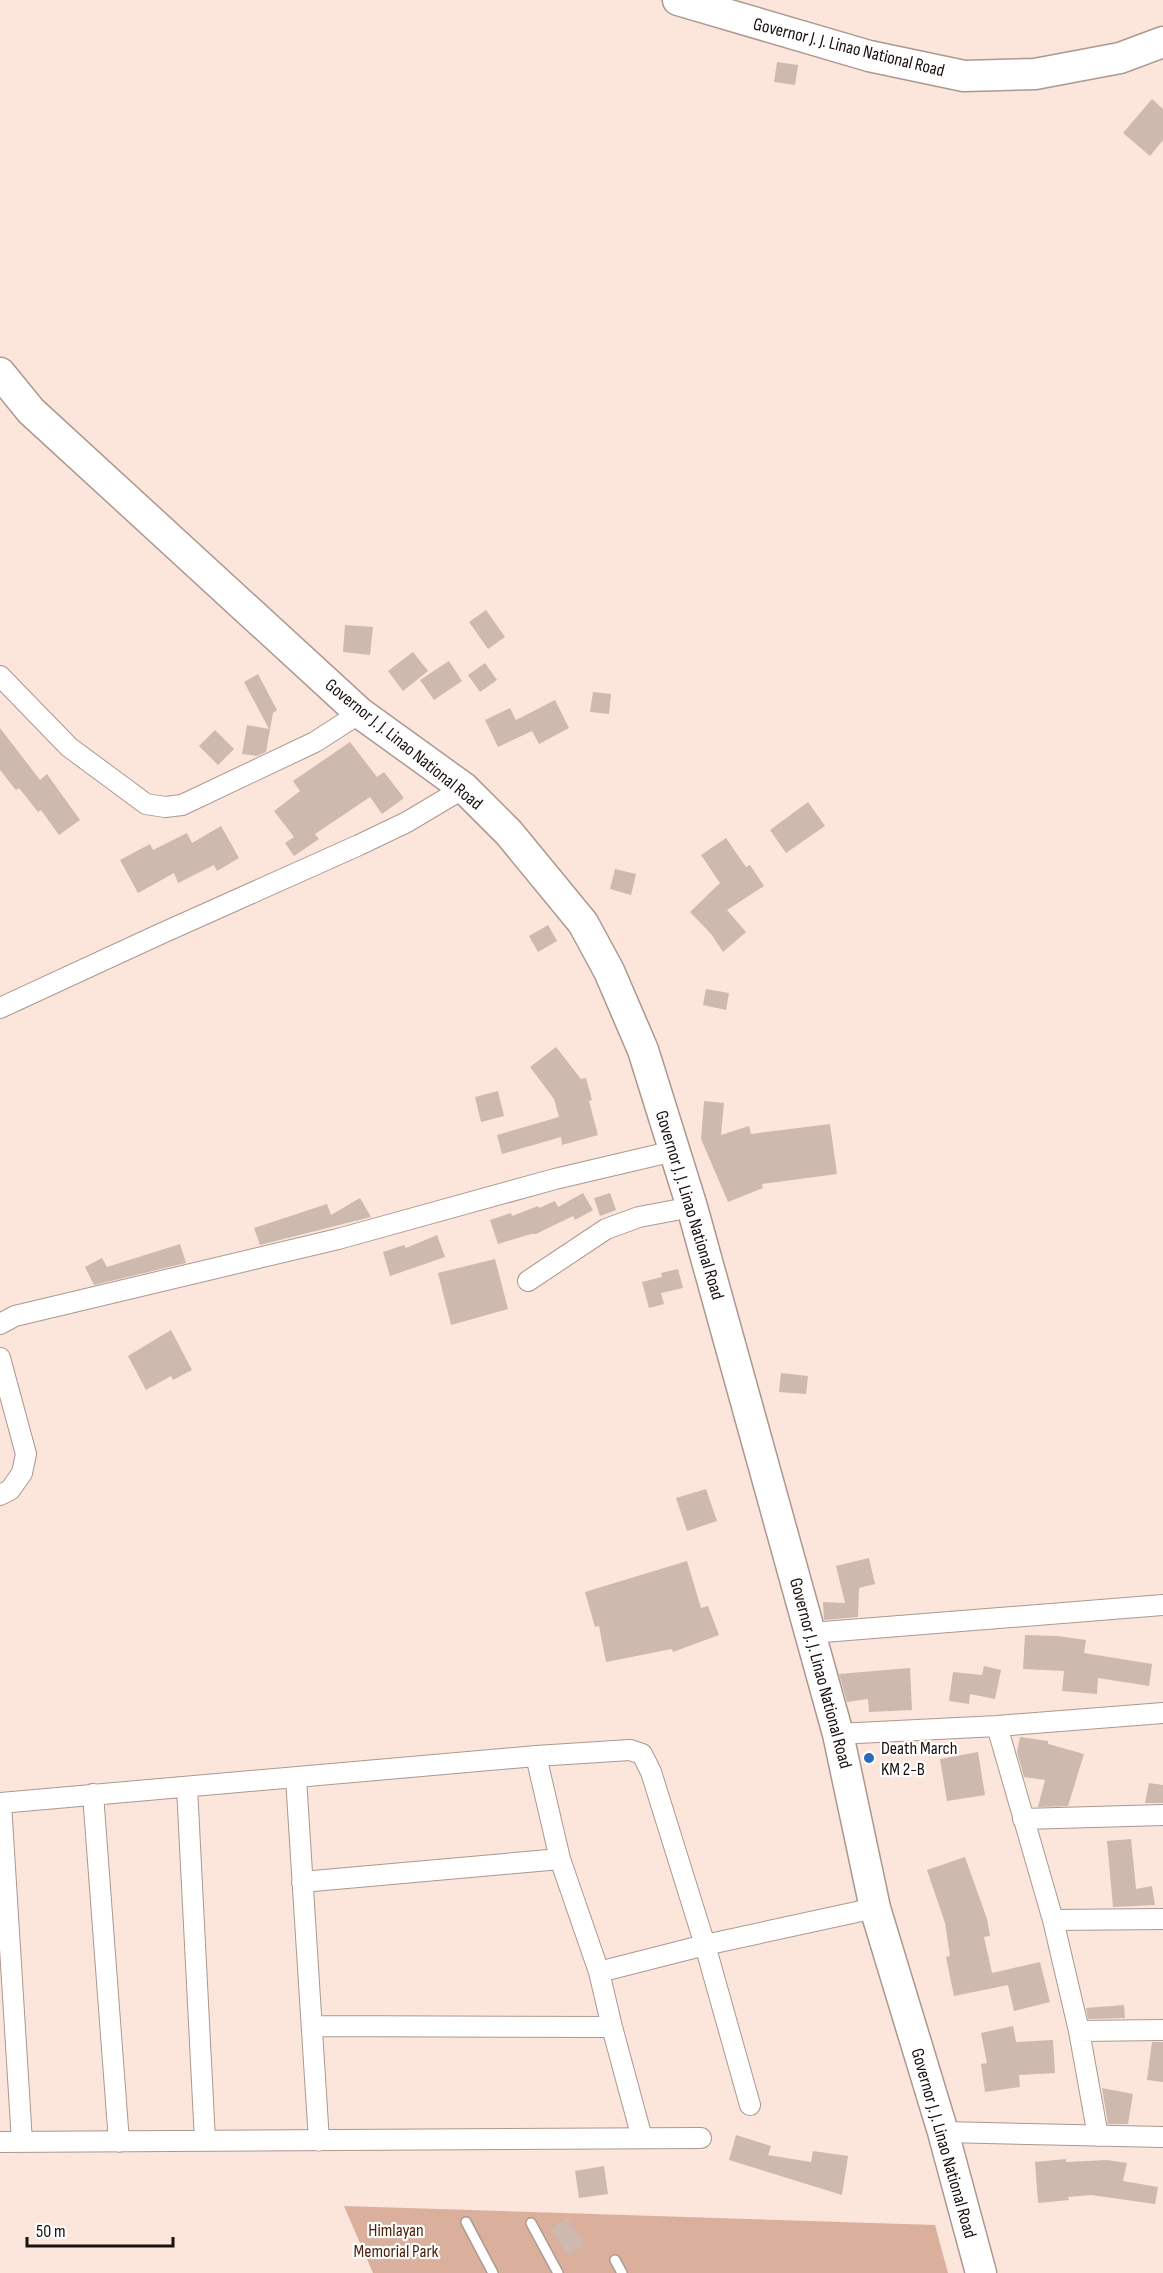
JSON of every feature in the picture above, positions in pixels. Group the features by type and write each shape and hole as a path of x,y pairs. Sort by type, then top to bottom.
{"main road":[{"name":"Governor J. J. Linao National Road","path":"678,0 869,56 964,76 1035,74 1120,58 1163,42"},
{"name":"Governor J. J. Linao National Road","path":"0,373 31,411 360,713 464,788 509,833 583,924 609,971 643,1050 692,1206 838,1734 875,1908 943,2132 981,2273"}],"street":[{"path":"0,676 69,747 146,804 165,807 182,805 315,742 360,713"},
{"path":"0,1008 359,845 406,822 464,788"},
{"path":"0,1324 15,1316 338,1239 555,1179 674,1151"},
{"path":"528,1281 606,1229 639,1217 692,1206"},
{"path":"0,1358 26,1454 22,1473 10,1490 0,1495"},
{"path":"811,1633 1163,1605"},
{"path":"838,1734 997,1726 1163,1713"},
{"path":"997,1726 1053,1920 1079,2031 1098,2136"},
{"path":"22,2142 1,1803 536,1756 630,1750 642,1754 651,1772 705,1945 750,2105"},
{"path":"536,1756 560,1859 600,1972 612,2027 642,2138"},
{"path":"296,1778 319,2140"},
{"path":"188,1787 205,2141"},
{"path":"93,1794 119,2142"},
{"path":"1023,1819 1163,1815"},
{"path":"302,1882 560,1859"},
{"path":"600,1972 705,1945 875,1908"},
{"path":"1053,1920 1163,1919"},
{"path":"312,2026 612,2027"},
{"path":"1079,2031 1163,2030"},
{"path":"943,2132 1163,2137"},
{"path":"0,2142 700,2138"}],"lane":[{"path":"465,2222 493,2273"},
{"path":"531,2223 558,2273"},
{"path":"615,2260 622,2273"}],"green space":[{"name":"Himlayan Memorial Park","path":"344,2206 935,2225 948,2273 373,2273"}],"building":[{"path":"777,62 798,65 795,85 774,82"},
{"path":"1152,99 1163,109 1163,140 1150,156 1123,133"},
{"path":"486,610 505,637 488,649 469,622"},
{"path":"345,625 373,627 370,655 343,652"},
{"path":"413,652 428,671 403,691 388,671"},
{"path":"449,661 462,681 434,700 420,680"},
{"path":"485,663 497,680 480,692 468,675"},
{"path":"258,674 277,710 273,713 266,752 257,756 242,754 247,725 269,729 244,682"},
{"path":"593,692 611,694 609,714 590,712"},
{"path":"555,700 569,728 539,744 532,731 498,747 485,720 510,708 516,720"},
{"path":"0,728 40,780 47,774 80,820 59,835 41,810 38,812 19,788 16,790 0,770"},
{"path":"215,730 234,749 218,765 199,746"},
{"path":"350,742 377,777 384,772 404,798 382,814 370,797 315,834 319,839 294,856 285,843 294,837 274,811 300,791 293,781"},
{"path":"808,802 825,826 786,853 770,830"},
{"path":"221,826 239,858 217,871 214,865 178,883 174,873 138,893 120,860 150,844 153,850 187,833 192,843"},
{"path":"726,838 746,867 750,865 764,886 727,910 746,932 723,952 712,935 690,912 720,883 701,855"},
{"path":"615,869 636,874 631,895 610,889"},
{"path":"548,925 557,941 538,952 529,936"},
{"path":"706,989 729,993 726,1010 703,1005"},
{"path":"556,1047 581,1079 586,1078 592,1100 589,1101 598,1135 562,1145 561,1137 502,1154 497,1135 559,1117 554,1099 530,1067"},
{"path":"498,1091 504,1116 481,1122 475,1097"},
{"path":"704,1101 724,1103 721,1135 749,1126 751,1134 830,1124 837,1174 762,1184 763,1188 728,1202 701,1139"},
{"path":"583,1193 593,1210 575,1220 573,1216 536,1234 498,1244 490,1220 511,1213 512,1216 555,1201 558,1207"},
{"path":"610,1193 616,1210 600,1216 594,1198"},
{"path":"360,1198 371,1217 260,1245 254,1228 327,1204 331,1215"},
{"path":"437,1235 445,1257 390,1276 383,1252 404,1245 406,1248"},
{"path":"180,1244 186,1263 94,1285 85,1267 102,1258 107,1267"},
{"path":"495,1259 508,1309 451,1325 438,1273"},
{"path":"678,1269 683,1288 661,1293 664,1304 649,1308 642,1282 662,1277 661,1273"},
{"path":"171,1330 192,1370 173,1380 171,1376 146,1390 128,1356"},
{"path":"781,1373 808,1376 806,1394 779,1392"},
{"path":"706,1489 717,1521 687,1531 676,1498"},
{"path":"869,1558 875,1584 859,1588 858,1617 824,1620 823,1602 845,1603 836,1566"},
{"path":"687,1561 701,1608 708,1606 719,1635 673,1652 672,1649 606,1662 599,1626 595,1627 585,1592"},
{"path":"1025,1635 1086,1640 1084,1653 1152,1664 1149,1686 1098,1678 1097,1694 1062,1691 1064,1671 1023,1669"},
{"path":"984,1666 1001,1670 995,1699 970,1694 969,1704 949,1701 953,1672 982,1675"},
{"path":"910,1668 912,1710 869,1712 868,1699 847,1702 839,1674"},
{"path":"1020,1737 1048,1741 1048,1744 1084,1754 1068,1806 1038,1807 1045,1780 1024,1777 1017,1752"},
{"path":"978,1752 985,1795 947,1801 940,1759"},
{"path":"1149,1783 1163,1785 1163,1803 1145,1803"},
{"path":"1131,1839 1136,1889 1152,1886 1155,1905 1113,1907 1107,1841"},
{"path":"965,1857 987,1919 990,1936 984,1937 992,1973 1040,1962 1050,2002 1014,2011 1008,1985 954,1996 946,1957 950,1956 945,1923 927,1870"},
{"path":"1124,2005 1125,2018 1088,2019 1086,2008"},
{"path":"1013,2026 1016,2042 1053,2040 1055,2073 1019,2075 1020,2087 985,2092 981,2064 987,2063 981,2033"},
{"path":"1152,2042 1163,2042 1163,2082 1147,2080"},
{"path":"1102,2088 1133,2094 1128,2124 1108,2124"},
{"path":"736,2135 771,2146 768,2155 811,2162 813,2151 848,2156 842,2195 729,2160"},
{"path":"1066,2159 1066,2162 1107,2160 1127,2163 1123,2181 1158,2187 1155,2204 1091,2195 1038,2203 1035,2162"},
{"path":"604,2166 608,2194 579,2198 575,2171"},
{"path":"567,2218 584,2244 569,2256 550,2229"}],"place":[{"name":"Death March KM 2-B","path":"869,1758"}]}
